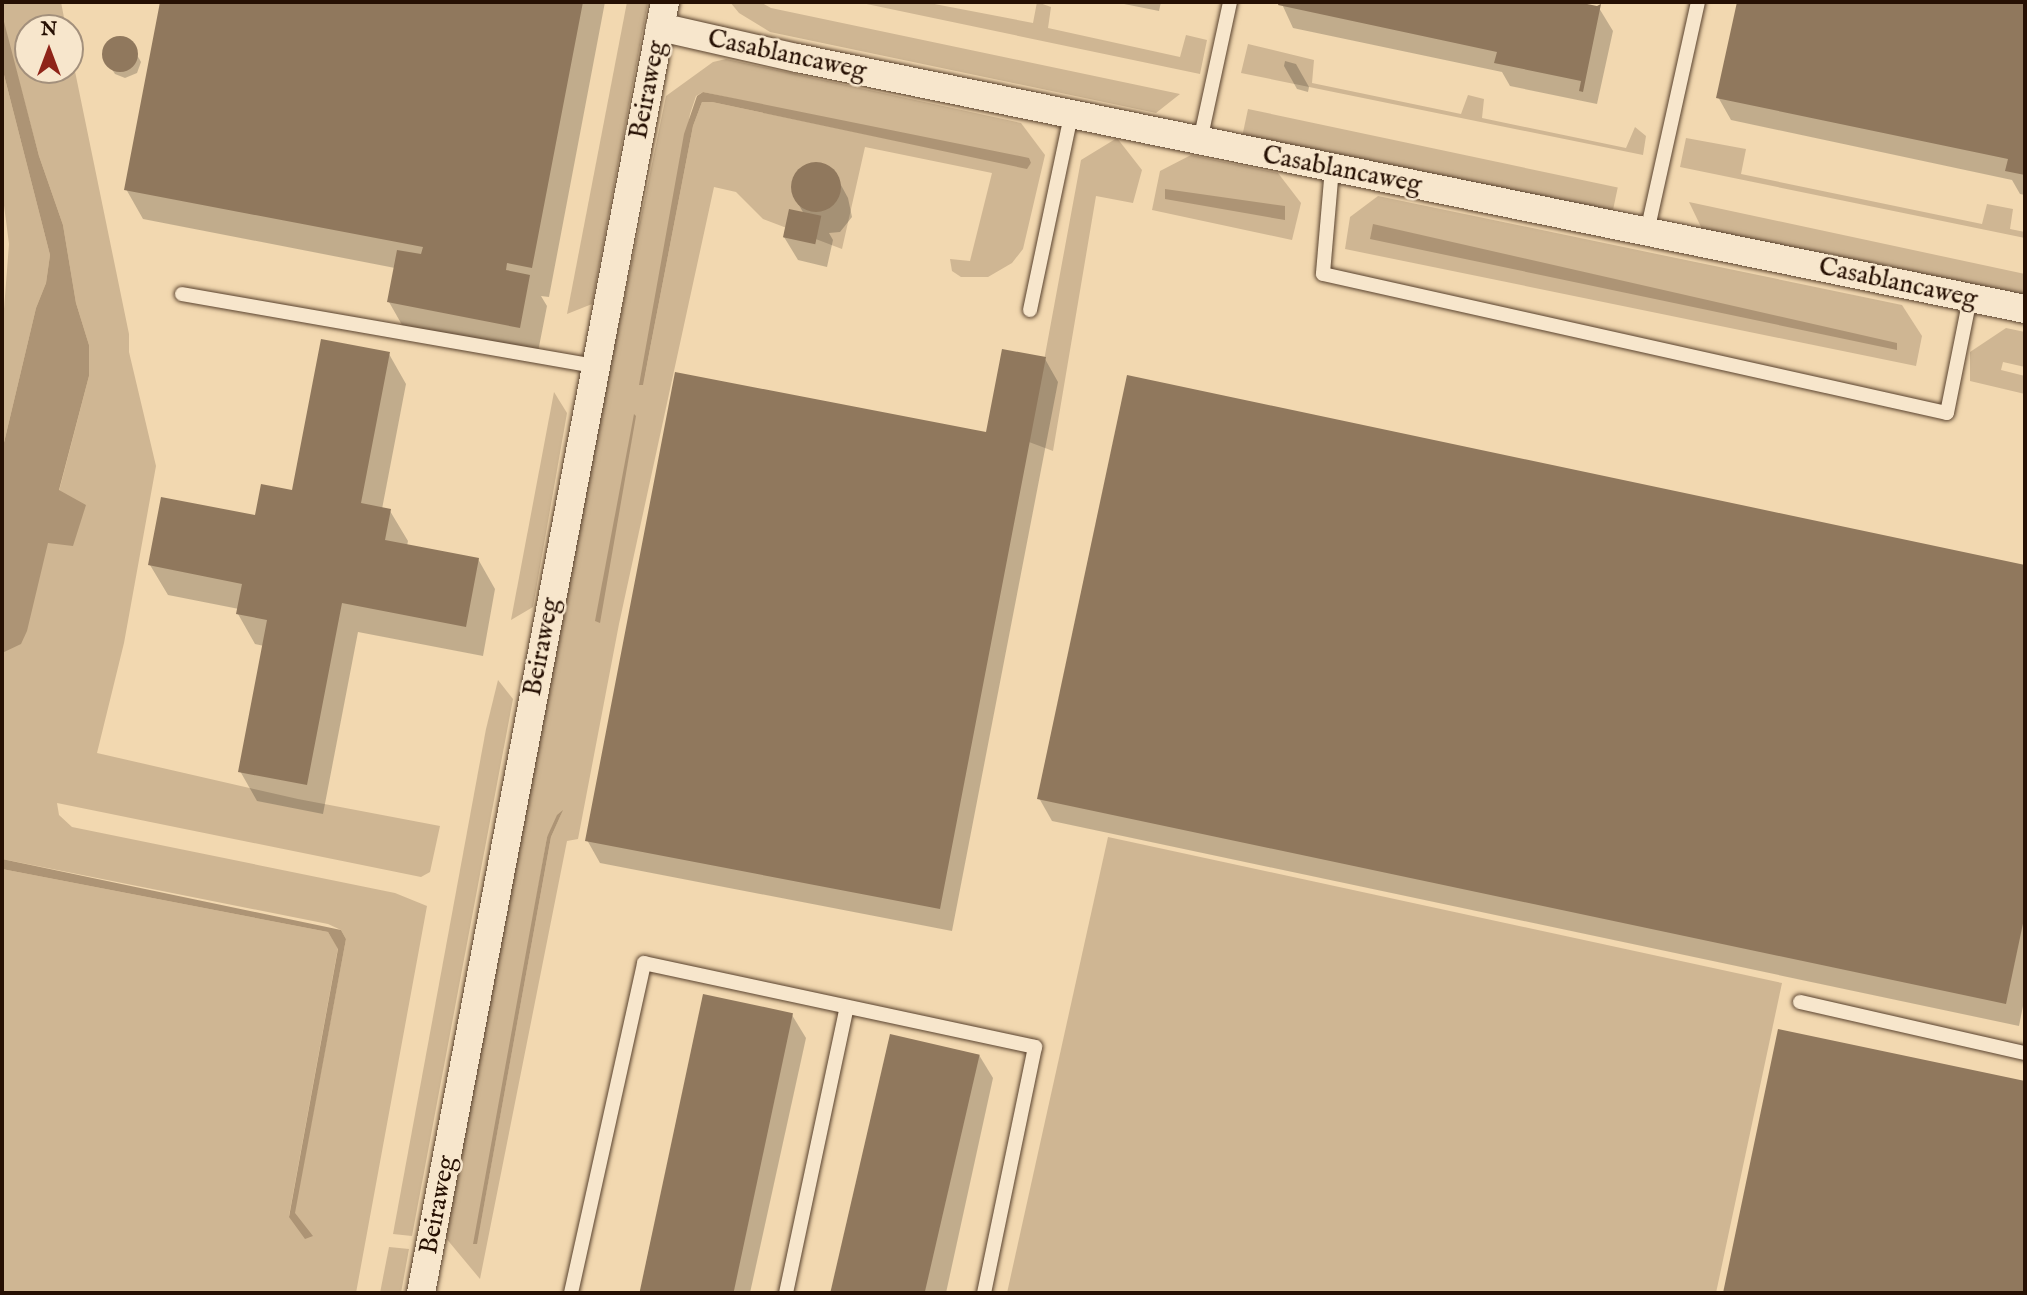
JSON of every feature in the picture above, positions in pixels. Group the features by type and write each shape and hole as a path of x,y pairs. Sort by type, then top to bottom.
{"street":[{"name":"Casablancaweg","path":"662,14 1071,115 2025,309"},
{"name":"Beiraweg","path":"421,1293 662,14"}],"lane":[{"path":"1200,141 1230,2"},
{"path":"1647,232 1698,2"},
{"path":"1030,310 1071,115"},
{"path":"1332,168 1322,274 1947,413 1970,298"},
{"path":"182,294 595,366"},
{"path":"571,1293 644,963 1035,1047 984,1293"},
{"path":"1800,1002 2025,1053"},
{"path":"786,1293 847,1007"}],"shaded area":[{"path":"2,2 61,2 63,14 14,14 14,63 2,18"},
{"path":"627,2 648,2 592,304 567,314"},
{"path":"730,2 760,2 771,8 1180,94 1156,113 770,32 739,13"},
{"path":"857,2 924,2 1033,23 1037,2 1051,7 1048,28 1180,57 1186,35 1207,40 1200,74"},
{"path":"2,14 14,60 14,84 20,84 39,156 63,225 76,303 89,345 89,376 59,490 86,505 73,546 48,543 27,631 21,644 2,653 2,451 36,308 46,283 50,255 2,67"},
{"path":"1248,44 1314,60 1312,83 1461,114 1468,95 1484,99 1482,118 1626,148 1635,127 1646,136 1643,155 1241,73"},
{"path":"726,59 1021,123 1045,155 1023,249 1012,263 988,277 961,277 952,271 950,259 970,261 992,173 865,147 842,249 763,219 736,192 714,187 619,624 578,839 567,841 480,1279 445,1237 603,401 666,96 713,62","holes":["703,92 1031,163 1027,168 702,102 693,126 643,385 690,114 696,96","562,812 551,837 477,1243 547,837"]},
{"path":"2,67 50,255 46,283 36,308 2,451 2,335 9,244 2,190"},
{"path":"20,84 78,84 129,334 129,352 156,466 124,643 97,753 298,799 440,826 430,872 421,877 57,803 59,815 72,827 395,893 427,906 356,1293 2,1293 2,869 328,932 338,948 289,1216 312,1236 294,1214 346,939 341,930 328,924 2,859 2,652 59,491 89,376 89,345 76,303 63,225 39,156"},
{"path":"703,92 1029,158 1031,163 1027,169 702,102 693,126 643,385 639,385 684,134 697,96"},
{"path":"1248,109 1618,188 1611,219 1241,140"},
{"path":"1117,138 1142,170 1133,203 1096,196 1053,451 1029,442 1081,160"},
{"path":"1686,138 1746,149 1741,174 1982,224 1987,204 2013,209 2010,229 2025,232 2025,238 1680,167"},
{"path":"1191,155 1278,173 1301,203 1292,240 1152,210 1160,171"},
{"path":"1165,189 1285,206 1285,220 1165,199"},
{"path":"1378,196 1902,305 1922,336 1916,366 1345,249 1350,217"},
{"path":"1689,202 2025,274 2025,296 1702,229"},
{"path":"1373,224 1897,343 1897,350 1370,239"},
{"path":"2006,328 2025,332 2025,367 2003,362 2001,370 2025,376 2025,394 1970,381 1970,352"},
{"path":"554,392 567,413 533,607 511,620"},
{"path":"634,414 636,416 600,623 595,621"},
{"path":"498,680 513,699 412,1236 393,1234 486,729"},
{"path":"563,810 551,837 477,1244 473,1244 547,837 557,815"},
{"path":"1108,837 1782,983 1716,1293 1007,1293"},
{"path":"2,859 341,930 346,939 295,1213 313,1236 305,1239 289,1217 338,949 328,932 2,869"},
{"path":"389,1247 409,1249 401,1293 380,1293"}],"building":[{"path":"160,2 583,2 532,268 507,263 506,270 530,275 520,328 387,302 397,250 421,254 423,247 124,190"},
{"path":"1279,2 1601,4 1583,92 1579,91 1581,81 1494,63 1497,52 1278,5"},
{"path":"1737,2 2025,2 2025,175 2005,171 2008,159 1716,98"},
{"path":"120,36 132,42 138,54 132,66 120,72 108,66 102,54 108,42"},
{"path":"816,162 833,170 841,187 833,204 816,212 799,204 791,187 799,170"},
{"path":"789,209 821,216 815,244 783,237"},
{"path":"321,339 390,352 361,503 391,509 385,540 479,558 466,627 342,603 307,785 238,772 267,620 236,614 242,584 148,565 161,497 255,515 261,484 292,490"},
{"path":"1002,349 1046,357 940,909 585,841 675,372 986,432"},
{"path":"1127,375 2025,565 2025,914 2006,1004 1037,799"},
{"path":"703,994 793,1013 734,1293 639,1293"},
{"path":"1778,1029 2025,1081 2025,1293 1723,1293"},
{"path":"890,1034 980,1055 925,1293 830,1292"}]}
